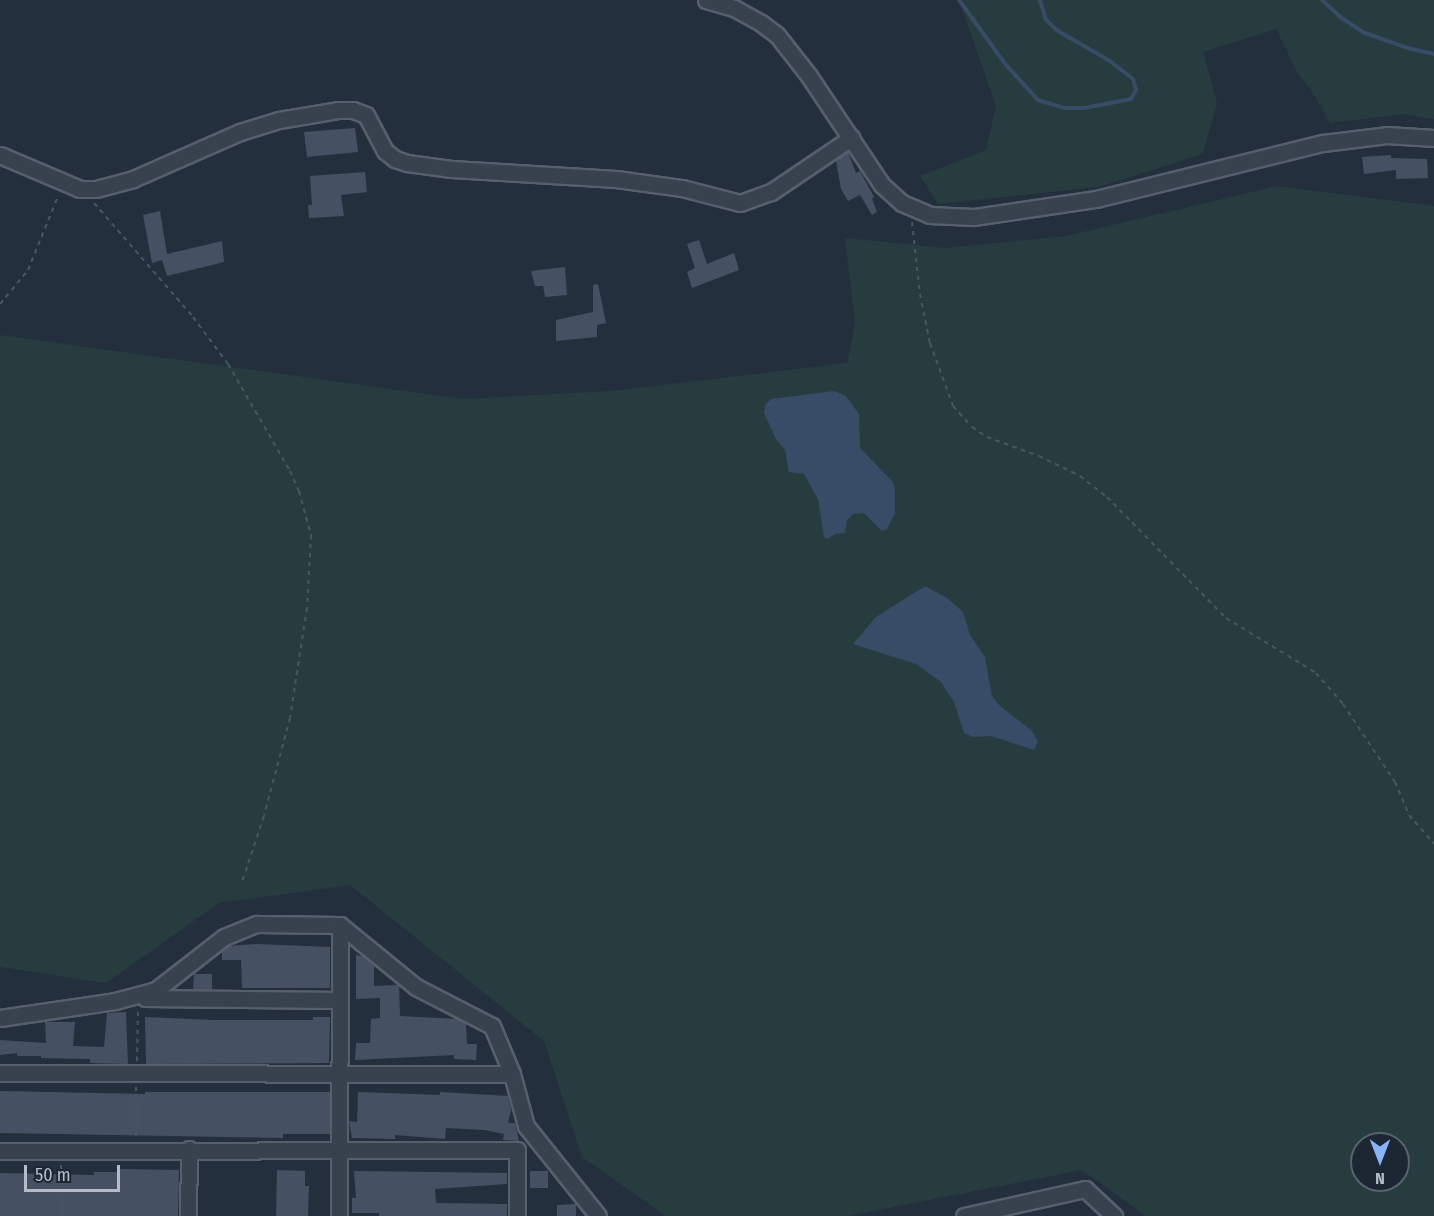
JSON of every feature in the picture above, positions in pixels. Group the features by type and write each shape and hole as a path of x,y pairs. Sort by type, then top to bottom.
{"street":[{"path":"706,0 734,8 777,35 809,76 882,185 902,203 947,217 1016,212 1148,188 1287,150 1323,143 1387,135 1434,138"},
{"path":"0,155 88,190 133,179 240,132 279,120 339,110 366,115 385,151 395,159 407,163 452,169 616,179 682,188 740,203 771,192 851,138"},
{"path":"131,998 166,984 182,968 238,930 270,922 340,925 416,987 492,1026 512,1074 526,1126 598,1216"},
{"path":"339,1216 340,925"},
{"path":"0,1018 131,998 340,1000"},
{"path":"0,1073 512,1074"},
{"path":"188,1216 189,1149"},
{"path":"0,1151 517,1150 517,1216"},
{"path":"964,1216 1085,1189 1114,1216"}],"path":[{"path":"0,304 28,270 64,182"},
{"path":"88,190 96,205 193,317 228,364 290,471 299,491 310,535 307,608 290,718 264,816 242,882"},
{"path":"911,207 920,294 930,343 952,406 972,427 987,437 1040,456 1080,476 1107,497 1226,618 1316,673 1343,704 1395,782 1409,815 1434,844"},
{"path":"61,1150 62,1216"}],"green space":[{"path":"959,0 1434,0 1434,119 1403,114 1330,123 1315,96 1297,72 1276,29 1203,52 1217,103 1203,154 1098,187 938,204 920,176 986,150 996,106"},
{"path":"1277,186 1434,206 1434,1216 1146,1216 1082,1170 848,1216 666,1216 582,1157 544,1041 350,885 219,903 106,983 0,967 0,335 463,399 612,391 847,363 855,325 845,238 945,248 1066,236"}],"water":[{"path":"834,391 846,396 859,414 860,448 892,481 895,489 895,513 887,529 882,531 864,513 853,514 847,520 845,533 835,534 827,539 824,537 818,499 804,474 789,472 785,450 776,439 764,413 765,405 771,399"},
{"path":"925,586 947,598 963,612 970,635 985,657 992,696 1000,706 1031,730 1038,741 1034,750 991,736 973,737 964,733 954,702 941,682 916,664 853,644 876,617"}],"building":[{"path":"355,128 358,152 307,157 304,132"},
{"path":"848,152 856,173 860,171 874,197 872,199 877,212 872,215 860,195 848,201 841,189 836,160"},
{"path":"1391,155 1391,158 1427,159 1428,178 1396,179 1396,170 1364,174 1362,157"},
{"path":"365,172 367,192 341,195 344,216 309,218 308,205 312,205 310,176"},
{"path":"160,211 167,254 222,241 224,262 167,276 162,260 152,263 143,215"},
{"path":"699,240 707,264 734,253 739,270 692,288 687,272 695,268 687,244"},
{"path":"565,267 567,295 545,297 543,286 535,286 531,271"},
{"path":"598,284 606,323 597,325 597,337 556,341 556,320 593,312 593,285"},
{"path":"257,944 330,947 330,988 242,988 241,960 222,960 222,951 228,946"},
{"path":"356,955 362,956 374,966 374,986 399,985 400,1016 457,1019 466,1023 467,1044 477,1044 476,1060 454,1059 454,1055 355,1060 356,1043 370,1043 371,1019 380,1018 380,998 356,999"},
{"path":"194,974 212,974 212,989 193,989"},
{"path":"126,1012 128,1064 90,1063 90,1059 17,1056 17,1053 0,1055 0,1040 46,1043 45,1022 75,1022 73,1046 104,1047 107,1013"},
{"path":"145,1017 313,1020 313,1017 330,1017 329,1063 146,1064"},
{"path":"0,1091 145,1094 145,1092 330,1092 330,1134 283,1134 283,1138 0,1133"},
{"path":"358,1092 440,1095 440,1092 508,1096 511,1110 508,1123 515,1123 519,1141 503,1140 504,1134 485,1130 446,1128 445,1139 395,1135 395,1139 352,1138 349,1121 357,1122"},
{"path":"120,1169 179,1170 178,1216 0,1216 0,1173 94,1175 94,1172 120,1172"},
{"path":"277,1170 305,1171 305,1186 309,1186 308,1216 276,1216"},
{"path":"354,1171 507,1173 507,1184 435,1189 436,1203 507,1204 507,1216 379,1216 379,1213 352,1213 352,1198 356,1198"},
{"path":"530,1171 548,1171 548,1188 530,1188"},
{"path":"576,1204 576,1216 557,1216 557,1205"}],"waterway":[{"path":"959,0 1006,65 1038,100 1064,108 1084,108 1131,99 1136,90 1133,79 1110,61 1058,31 1046,20 1040,0"},
{"path":"1322,0 1340,17 1365,33 1411,49 1434,54"}]}
